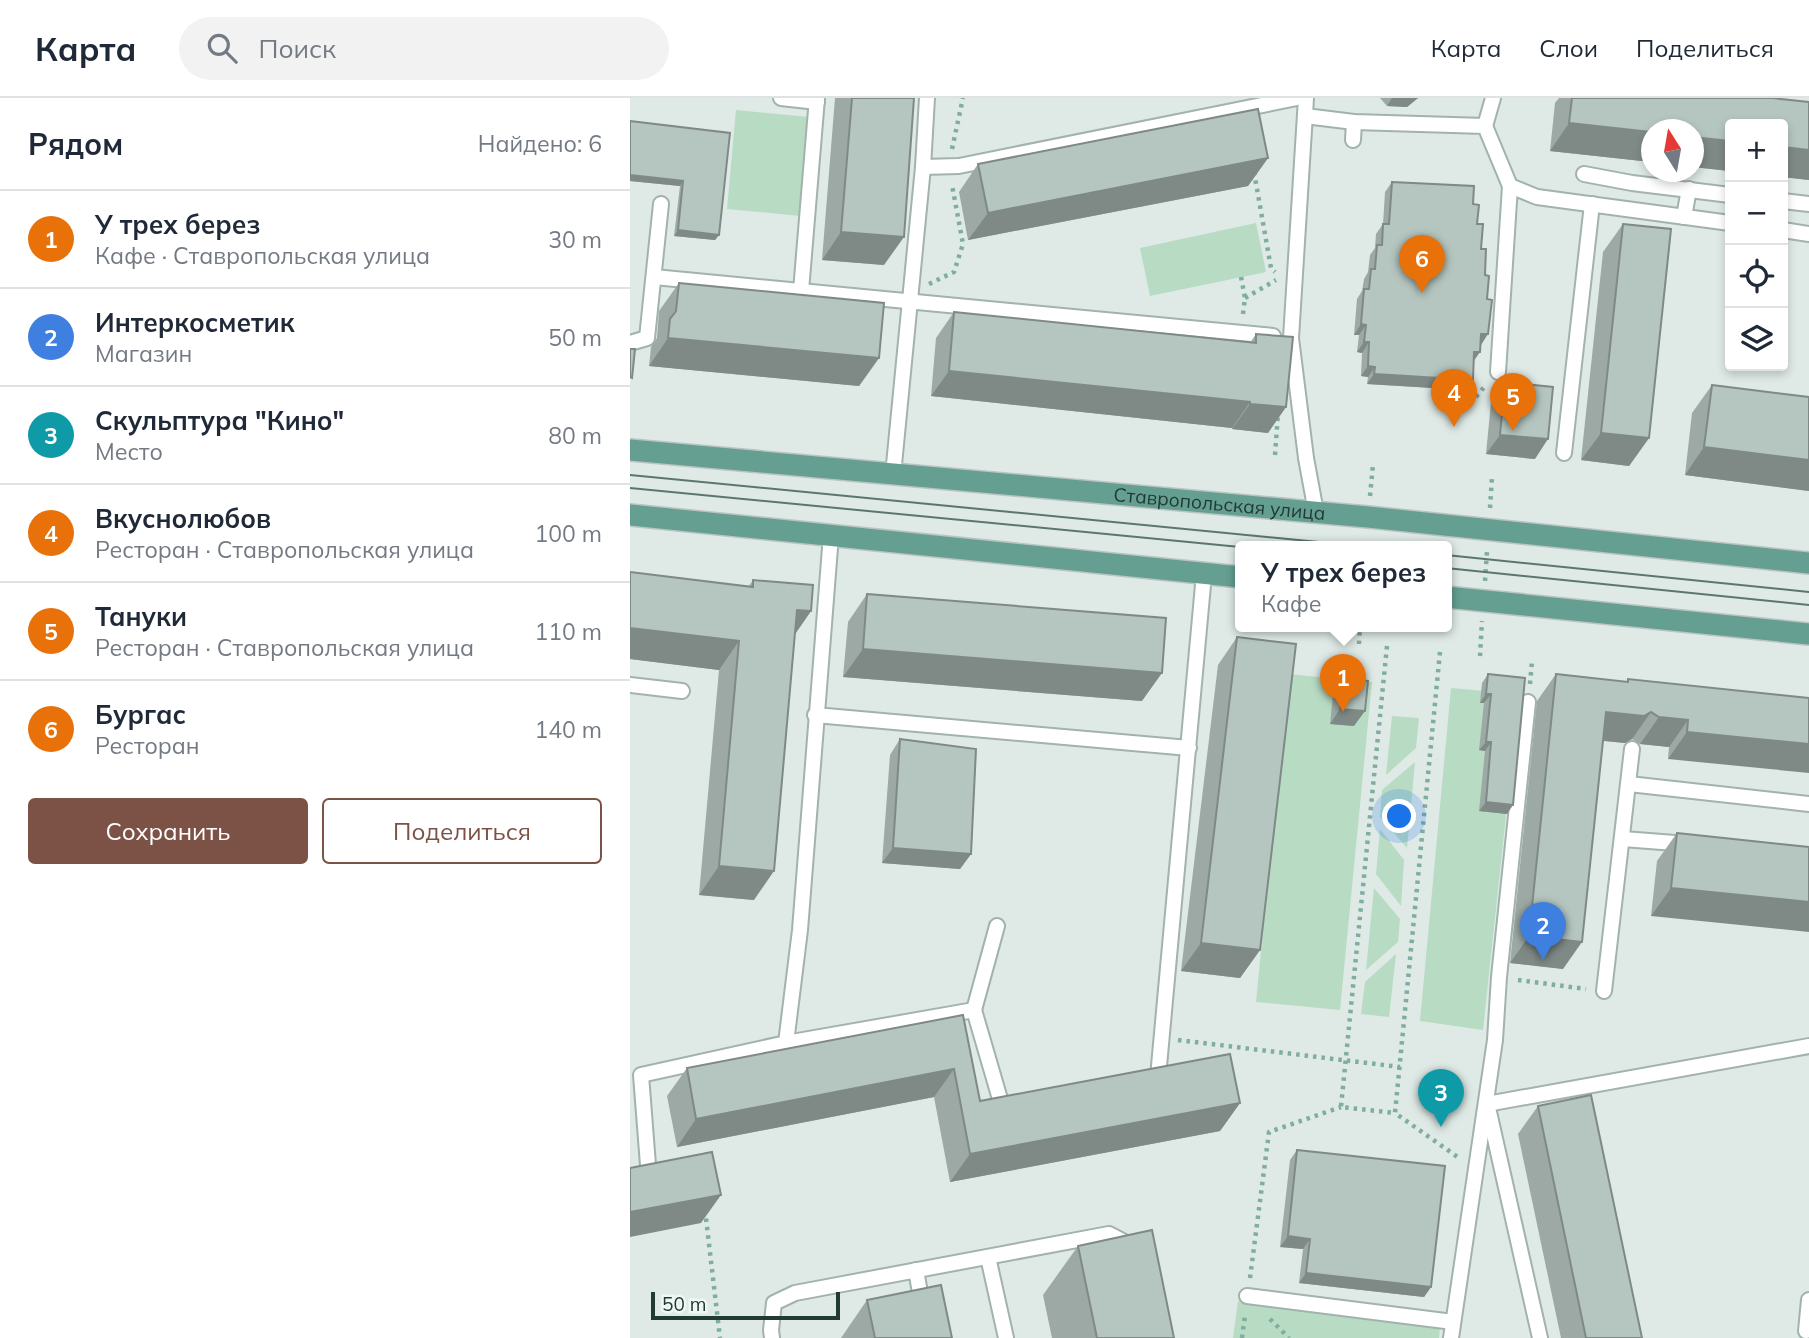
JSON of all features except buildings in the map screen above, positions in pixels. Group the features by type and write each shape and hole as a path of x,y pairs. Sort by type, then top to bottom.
{"main road":[{"name":"Ставропольская улица","path":"630,450 1316,512 1809,563"},
{"path":"630,516 1235,577"},
{"path":"1452,598 1809,634"}],"lane":[{"path":"781,98 817,100 801,291"},
{"path":"893,475 923,167 927,98"},
{"path":"923,167 949,167 1297,98"},
{"path":"1306,98 1291,338 1306,458 1316,512"},
{"path":"1493,98 1485,126 1510,186 1498,372"},
{"path":"1305,116 1354,122 1485,126"},
{"path":"1353,140 1354,122"},
{"path":"1584,174 1725,194"},
{"path":"1629,209 1632,183"},
{"path":"1510,186 1537,197 1725,222"},
{"path":"1684,216 1689,190"},
{"path":"1788,202 1809,204"},
{"path":"630,343 647,338 661,204"},
{"path":"1564,453 1592,204"},
{"path":"1788,230 1808,229"},
{"path":"654,277 801,291 911,296 1291,338"},
{"path":"786,1043 800,930 831,535"},
{"path":"1158,1077 1204,574"},
{"path":"630,685 682,691"},
{"path":"1451,1338 1488,1104 1528,702"},
{"path":"815,715 1189,748"},
{"path":"1604,991 1632,749"},
{"path":"1629,784 1809,804"},
{"path":"1623,839 1703,845"},
{"path":"997,926 974,1010 1002,1107 1028,1101"},
{"path":"630,1181 655,1177 641,1075 786,1043 974,1010"},
{"path":"1488,1104 1809,1046"},
{"path":"1488,1104 1540,1338"},
{"path":"772,1338 774,1303 794,1293 1109,1234 1132,1246 1134,1259"},
{"path":"988,1257 1006,1338"},
{"path":"916,1270 928,1338"},
{"path":"1247,1296 1453,1322"},
{"path":"1806,1331 1809,1300"}],"path":[{"path":"911,296 954,272 963,244 949,167 963,98"},
{"path":"1245,298 1280,278 1271,268 1252,162"},
{"path":"1241,277 1245,298 1242,332"},
{"path":"1480,656 1492,477"},
{"path":"1359,644 1360,632"},
{"path":"1341,1107 1387,646"},
{"path":"1395,1113 1440,652"},
{"path":"1499,977 1604,991"},
{"path":"1162,1038 1400,1067"},
{"path":"1247,1296 1269,1132 1341,1107 1395,1113 1465,1162 1478,1164"},
{"path":"705,1207 720,1338"}],"green space":[{"path":"736,110 809,117 800,216 727,209"},
{"path":"1256,223 1266,272 1150,296 1140,248"},
{"path":"1288,674 1372,682 1340,1010 1256,1002"},
{"path":"1451,688 1519,694 1483,1030 1420,1021"},
{"path":"1392,716 1419,718 1416,748 1386,775"},
{"path":"1415,762 1407,848 1380,817 1382,790"},
{"path":"1380,829 1404,860 1401,906 1376,874"},
{"path":"1374,888 1400,919 1398,942 1366,970"},
{"path":"1396,954 1389,1017 1361,1014 1365,982"},
{"path":"1238,1301 1440,1327 1439,1338 1233,1338"}],"tram line":[{"path":"630,475 1309,541"},
{"path":"630,488 1235,547"},
{"path":"1452,556 1809,592"},
{"path":"1452,569 1809,605"}],"place":[{"name":"Бургас","path":"1422,293"},
{"name":"Вкуснолюбов","path":"1454,427"},
{"name":"Тануки","path":"1513,431"},
{"name":"У трех берез","path":"1343,712"},
{"name":"Интеркосметик","path":"1543,960"},
{"name":"Скульптура \"Кино\"","path":"1441,1127"}]}
